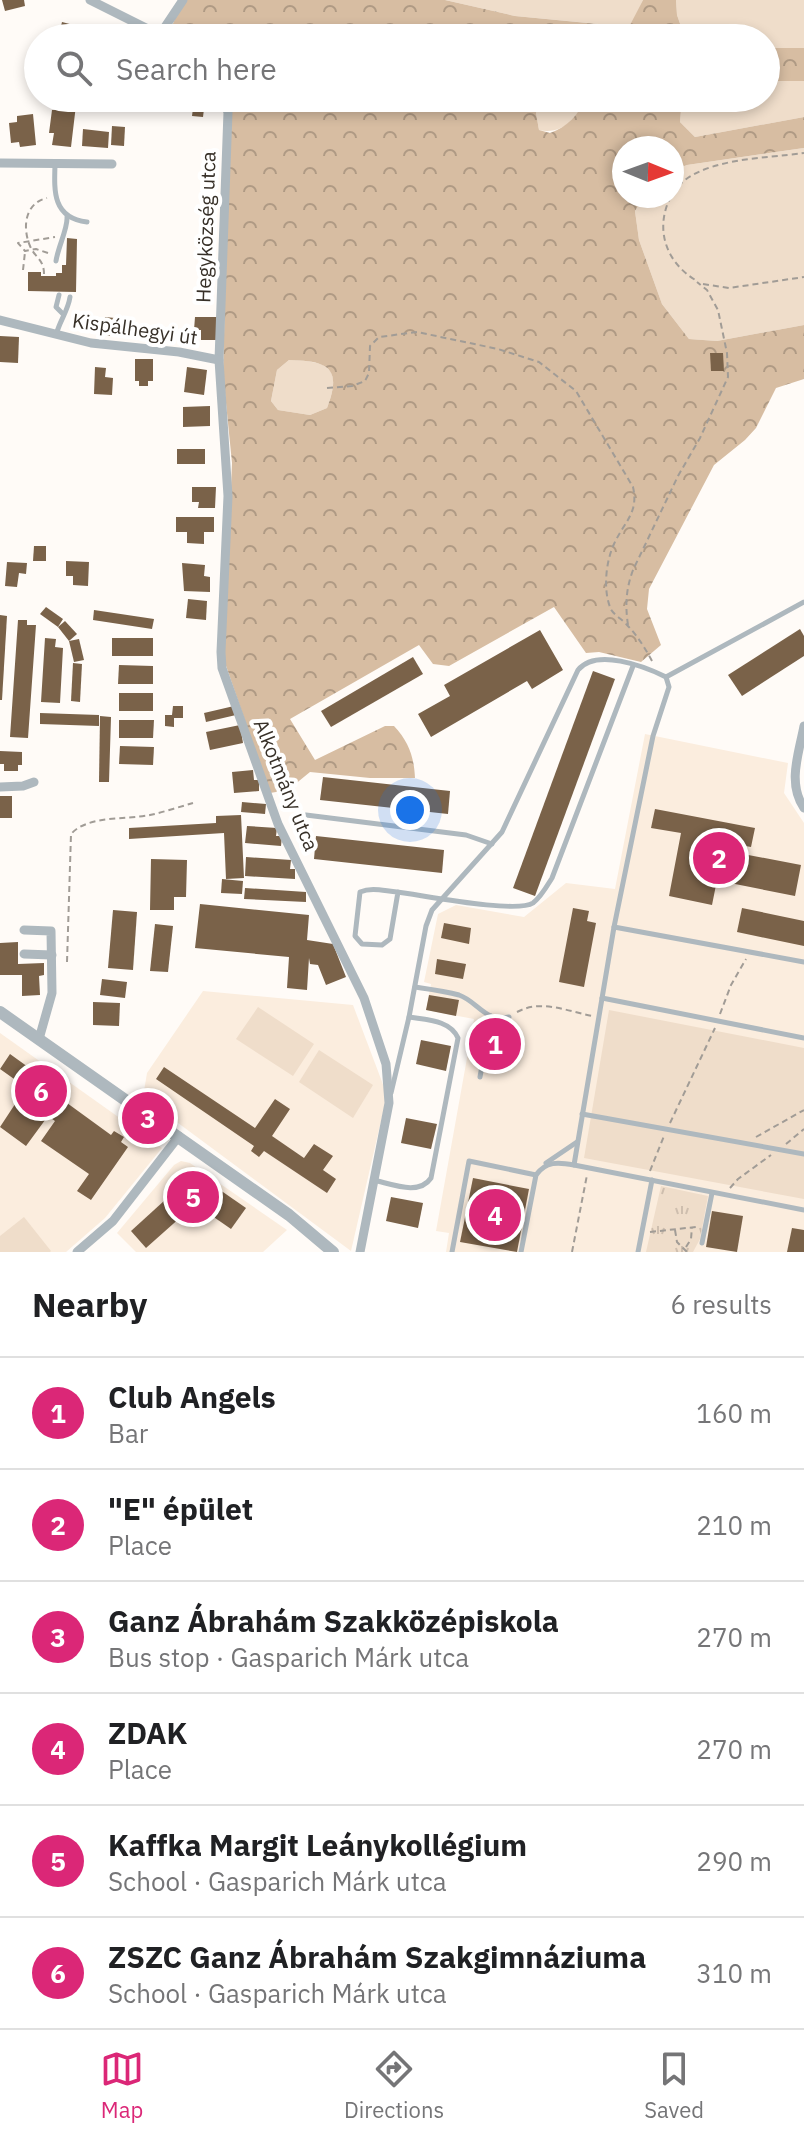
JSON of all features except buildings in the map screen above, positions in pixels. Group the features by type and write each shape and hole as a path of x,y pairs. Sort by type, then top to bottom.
{"street":[{"path":"90,0 138,24"},
{"path":"170,24 183,0"},
{"name":"Hegyközség utca","path":"219,360 228,112"},
{"path":"0,163 112,164"},
{"name":"Kispálhegyi út","path":"0,320 107,346 179,352 219,360"},
{"name":"Alkotmány utca","path":"219,360 228,496 222,668 278,824 373,1021 386,1064 389,1103 360,1252"},
{"path":"804,726 794,784 804,808"},
{"path":"0,787 34,782"},
{"path":"24,930 51,931 52,993 39,1039"},
{"path":"24,954 52,955"},
{"path":"0,1012 289,1215 333,1252"},
{"path":"77,1252 113,1221 179,1136"}],"lane":[{"path":"55,164 57,197 68,222 56,258"},
{"path":"66,216 87,222"},
{"path":"59,295 56,307 63,314"},
{"path":"56,335 70,297"},
{"path":"666,677 804,602"},
{"path":"389,1103 426,926 440,898 492,844 510,816 578,670 593,659 658,673 666,677 669,687 653,736 614,927 574,1165"},
{"path":"398,892 390,939 382,945 362,944 355,936 354,926 360,892 368,889 398,892 514,907 531,905 552,878 633,666"},
{"path":"306,815 466,835 492,844"},
{"path":"614,927 804,962"},
{"path":"415,987 459,995 491,1016 509,1017"},
{"path":"602,998 804,1038"},
{"path":"480,1077 491,1016"},
{"path":"373,1180 418,1189 431,1178 458,1038 454,1029 444,1024 409,1017"},
{"path":"582,1114 804,1154"},
{"path":"521,1252 536,1175 557,1154 578,1142"},
{"path":"452,1252 469,1161 536,1175"},
{"path":"542,1166 552,1163 574,1165 804,1210"},
{"path":"638,1252 649,1180"},
{"path":"702,1243 712,1193"}],"path":[{"path":"684,181 698,170 804,153"},
{"path":"44,274 43,262 28,240 26,223 31,207 43,198 57,197"},
{"path":"628,626 625,606 633,570 728,377 727,353 718,310 707,290 674,262 663,236 666,208"},
{"path":"25,251 18,243 48,237 60,239"},
{"path":"25,251 41,250 56,258"},
{"path":"23,270 25,251"},
{"path":"697,282 729,288 804,277"},
{"path":"327,388 352,386 365,381 369,373 370,346 379,337 417,332 498,349 539,362 576,391 633,487 636,500 633,512 613,546 607,571 610,608 645,649 658,673"},
{"path":"67,962 71,834 88,823 151,815 193,803"},
{"path":"721,1007 746,960"},
{"path":"509,1017 527,1007 540,1005 599,1017"},
{"path":"649,1180 668,1129 718,1022"},
{"path":"746,1143 804,1110"},
{"path":"724,1195 738,1179 804,1129"},
{"path":"572,1252 588,1168"},
{"path":"641,1233 705,1225"},
{"path":"675,1230 677,1242 686,1250 692,1227"}],"shaded area":[{"path":"645,734 788,763 784,793 804,823 804,1252 446,1252 449,1233 436,1231 474,1019 426,1010 431,984 424,982 438,914 456,905 524,917 566,883 615,889"},
{"path":"203,991 353,1005 387,1095 351,1251 143,1097 147,1073"},
{"path":"0,1033 162,1148 105,1218 66,1252 0,1252"},
{"path":"181,1161 190,1163 287,1230 263,1252 136,1252 117,1233 174,1165"}],"green space":[{"path":"187,0 445,0 515,16 598,24 173,24"},
{"path":"445,0 643,0 631,24 515,16"},
{"path":"643,0 676,0 680,24 631,24"},
{"path":"676,0 804,0 804,48 780,48 780,24 680,24"},
{"path":"780,48 804,48 804,81 780,81"},
{"path":"780,81 804,81 804,117 695,137 680,122 681,112 780,112"},
{"path":"230,112 536,112 539,130 550,133 572,120 578,112 681,112 680,122 695,137 804,117 804,148 684,166 684,136 612,136 612,208 637,208 639,240 662,304 689,339 717,341 804,325 804,379 776,388 756,428 714,465 649,589 647,609 661,645 641,662 599,652 586,653 554,607 449,666 433,664 419,645 290,719 315,760 385,726 394,726 410,750 415,778 370,778 310,772 288,790 270,793 224,660 232,463 223,373","holes":["289,360 322,365 332,375 333,383 327,408 310,415 278,410 271,401 277,370"]},
{"path":"578,112 562,128 547,131 539,130 536,113"},
{"path":"804,148 804,325 717,341 689,339 662,304 639,240 635,211 637,208 684,208 684,166"},
{"path":"289,360 313,362 328,369 333,383 327,408 310,415 278,410 271,401 277,370"},
{"path":"258,1007 314,1044 293,1076 236,1039"},
{"path":"609,1010 804,1048 804,1199 584,1158"},
{"path":"319,1050 373,1085 353,1118 299,1082"},
{"path":"661,1186 708,1196 700,1239 693,1252 646,1252"},
{"path":"24,1217 50,1252 0,1252 0,1236"}],"place":[{"name":"\"E\" épület","path":"719,858"},
{"name":"Club Angels","path":"495,1044"},
{"name":"ZSZC Ganz Ábrahám Szakgimnáziuma","path":"41,1091"},
{"name":"Ganz Ábrahám Szakközépiskola","path":"148,1118"},
{"name":"Kaffka Margit Leánykollégium","path":"193,1197"},
{"name":"ZDAK","path":"495,1215"}]}
